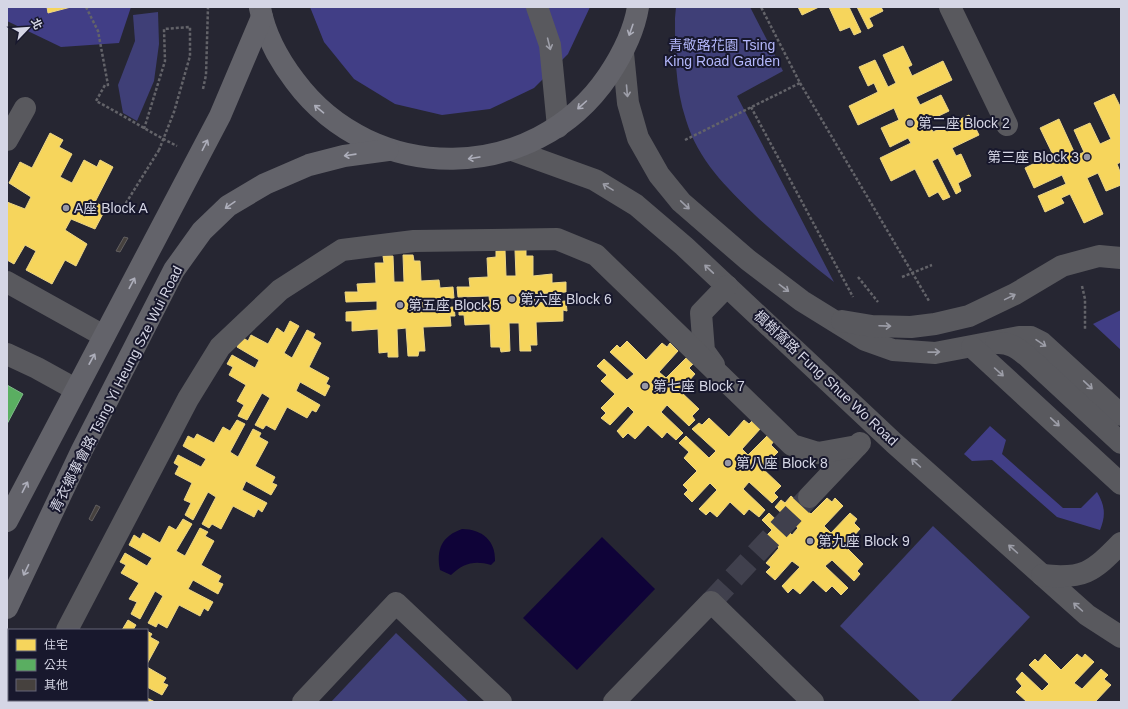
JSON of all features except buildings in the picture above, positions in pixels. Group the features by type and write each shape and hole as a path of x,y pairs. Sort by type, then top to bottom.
{"main road":[{"path":"261,12 280,61 308,100 345,130 388,150 429,159 464,159 512,150 558,127 597,92 623,53 638,7"},
{"path":"7,521 75,389 220,116 261,12"},
{"name":"青衣鄉事會路 Tsing Yi Heung Sze Wui Road","path":"7,608 82,450 174,270 202,231 228,206 265,184 309,165 344,156 388,150"}],"street":[{"path":"537,7 550,45 558,127"},
{"path":"950,7 1007,125"},
{"path":"623,53 628,103 638,138 659,175 681,202 748,260 802,301 864,340 893,350 935,353 1019,337 1030,337 1041,342 1121,415"},
{"path":"7,140 25,108"},
{"name":"楓樹窩路 Fung Shue Wo Road","path":"512,150 555,164 595,180 630,202 684,246 876,426 1042,575 1099,623 1121,637"},
{"path":"68,629 188,399 220,347 280,290 342,250 414,241 557,239 596,255 792,445 818,453 857,446"},
{"path":"833,320 872,326 911,327 935,324 969,316 1015,294 1062,266 1099,256 1121,258"},
{"path":"7,282 104,336"},
{"path":"726,382 704,351 701,313 727,286"},
{"path":"981,345 1004,342 1016,347 1121,443"},
{"path":"981,345 1121,484"},
{"path":"7,354 37,368 75,389"},
{"path":"809,497 876,426"},
{"path":"1042,575 1063,578 1084,574 1100,565 1121,543"},
{"path":"614,702 711,602 813,702"},
{"path":"303,702 396,603 501,702"},
{"path":"1099,623 1121,619"}],"path":[{"path":"86,7 98,31 108,85 105,85 96,101 120,113 144,129 179,147"},
{"path":"202,95 206,75 208,7"},
{"path":"761,7 800,83 930,303"},
{"path":"126,214 121,212 159,150 174,112 190,56 190,26 164,29 165,61 144,129"},
{"path":"685,140 800,83"},
{"path":"751,107 854,300"},
{"path":"902,277 932,265"},
{"path":"858,277 880,304"},
{"path":"1081,284 1085,299 1085,329"}],"green space":[{"name":"青敬路花園 Tsing King Road Garden","path":"676,7 750,7 783,71 737,96 834,282 784,241 744,205 714,172 698,148 691,134 682,108 676,57"},
{"path":"158,12 159,44 154,81 137,121 123,113 118,85 135,41 133,15"},
{"path":"933,526 1030,617 950,702 921,702 840,626"},
{"path":"396,633 469,702 331,702"}],"shaded area":[{"path":"7,7 131,7 119,43 61,47 7,21"},
{"path":"310,7 590,7 568,54 534,88 490,109 442,115 395,104 354,79 324,42"},
{"path":"1121,310 1121,350 1093,324"},
{"path":"990,426 1006,440 1002,454 1063,508 1081,508 1097,492 1102,501 1104,511 1100,530 1057,517 992,460 972,461 964,454"},
{"path":"462,529 476,531 486,538 493,548 495,561 491,565 474,563 465,565 451,575 440,570 440,550 442,544 450,535"},
{"path":"602,537 655,589 577,670 523,618"}],"tunnel":[{"path":"711,602 809,497"}],"place":[{"name":"第二座 Block 2","path":"910,123"},
{"name":"第三座 Block 3","path":"1087,157"},
{"name":"A座 Block A","path":"66,208"},
{"name":"第六座 Block 6","path":"512,299"},
{"name":"第五座 Block 5","path":"400,305"},
{"name":"第七座 Block 7","path":"645,386"},
{"name":"第八座 Block 8","path":"728,463"},
{"name":"第九座 Block 9","path":"810,541"}]}
